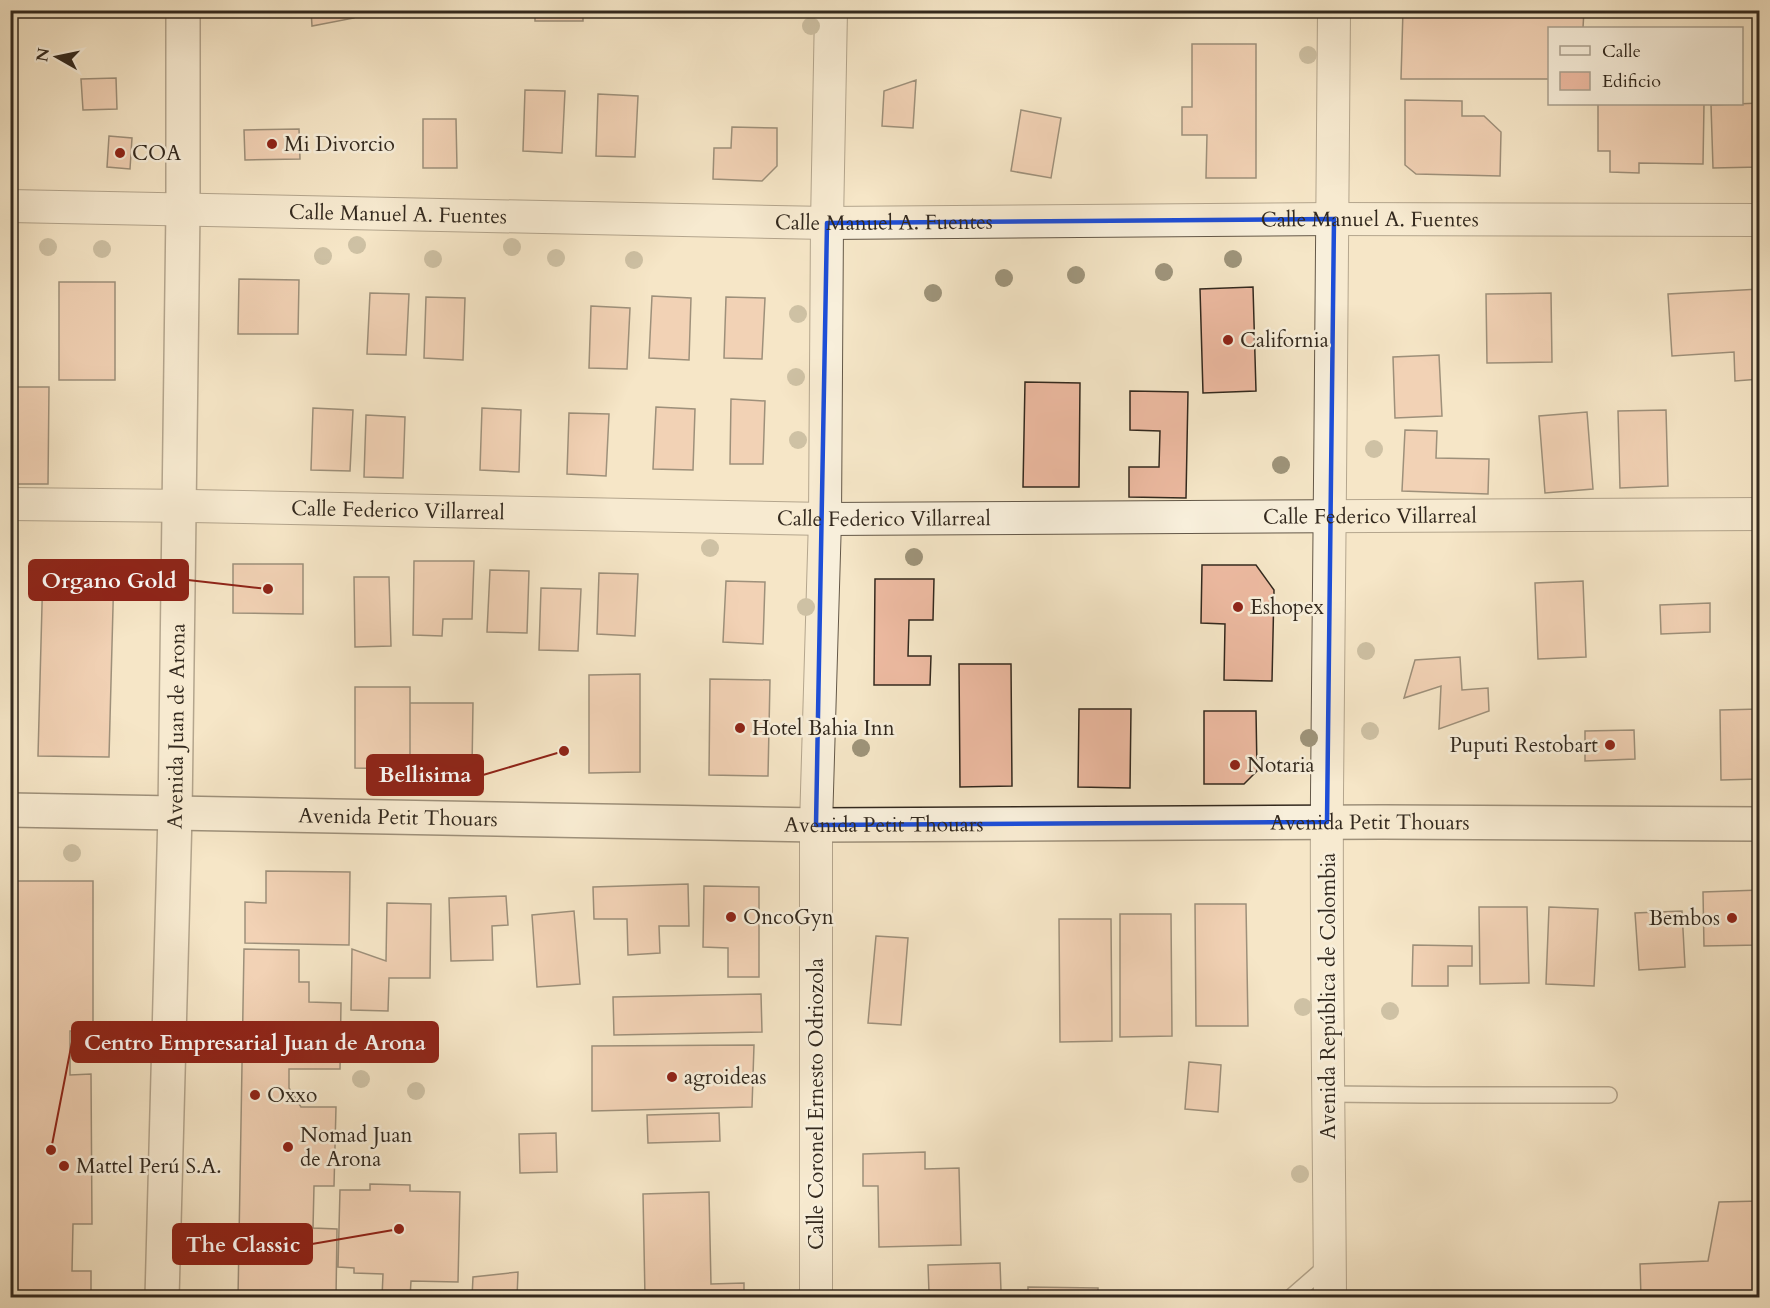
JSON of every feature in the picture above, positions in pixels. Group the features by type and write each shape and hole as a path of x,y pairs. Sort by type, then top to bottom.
{"main road":[{"name":"Avenida Juan de Arona","path":"162,1298 176,814 183,10"},
{"name":"Avenida Petit Thouars","path":"10,810 816,825 1327,822 1760,824"}],"street":[{"name":"Calle Coronel Ernesto Odriozola","path":"816,1298 816,825 825,519 831,10"},
{"name":"Avenida República de Colombia","path":"1330,1298 1327,822 1334,219 1334,10"},
{"name":"Calle Manuel A. Fuentes","path":"10,206 827,223 1334,219 1760,220"},
{"name":"Calle Federico Villarreal","path":"10,504 825,519 1760,514"}],"lane":[{"path":"1329,1094 1609,1095"},
{"path":"1290,1298 1329,1264"}],"highlighted area":[{"path":"1334,219 1327,822 816,825 827,223"}],"building":[{"path":"311,10 354,10 354,18 312,26"},
{"path":"535,10 583,10 583,21 535,21"},
{"path":"1403,10 1584,10 1583,27 1548,27 1548,79 1401,79"},
{"path":"1192,44 1256,44 1256,178 1206,178 1207,135 1182,135 1182,107 1192,107"},
{"path":"116,78 117,109 83,110 81,79"},
{"path":"916,80 913,128 882,126 884,91"},
{"path":"525,90 565,91 562,153 523,151"},
{"path":"598,94 638,96 635,157 596,156"},
{"path":"1405,100 1462,101 1462,116 1484,116 1501,132 1500,176 1416,174 1405,165"},
{"path":"1760,103 1760,167 1713,168 1711,105"},
{"path":"1598,105 1704,105 1703,164 1639,163 1639,173 1610,172 1610,151 1598,151"},
{"path":"1021,110 1061,118 1051,178 1011,171"},
{"path":"423,119 456,119 457,168 423,168"},
{"path":"732,127 777,128 777,166 762,181 713,179 714,148 731,148"},
{"name":"Mi Divorcio","path":"299,129 300,159 245,160 244,130"},
{"name":"COA","path":"109,136 132,138 130,169 107,167"},
{"path":"239,279 299,280 298,334 238,334"},
{"path":"59,282 115,282 115,380 59,380"},
{"name":"California","path":"1253,287 1256,391 1203,393 1200,289"},
{"path":"1760,289 1760,379 1735,381 1734,352 1672,356 1668,294"},
{"path":"370,293 409,294 406,355 367,354"},
{"path":"1551,293 1552,362 1487,363 1486,294"},
{"path":"652,296 691,298 689,360 649,358"},
{"path":"426,297 465,298 463,360 424,358"},
{"path":"726,297 765,298 762,359 724,358"},
{"path":"591,306 630,308 627,369 589,368"},
{"path":"1439,355 1442,416 1395,418 1393,357"},
{"path":"1025,382 1080,383 1079,487 1023,487"},
{"path":"10,387 49,387 48,484 10,484"},
{"path":"1130,391 1188,392 1186,498 1129,497 1129,467 1159,467 1160,431 1130,430"},
{"path":"731,399 765,401 763,464 730,464"},
{"path":"656,407 695,409 693,470 653,469"},
{"path":"313,408 353,410 350,471 311,470"},
{"path":"482,408 521,410 519,472 480,470"},
{"path":"1666,410 1668,486 1620,488 1618,411"},
{"path":"1587,412 1593,489 1545,493 1539,416"},
{"path":"569,413 609,414 606,476 567,474"},
{"path":"366,415 405,417 403,478 364,477"},
{"path":"1405,430 1437,431 1436,458 1489,459 1488,494 1402,491"},
{"path":"414,561 474,561 472,619 443,619 442,636 413,635"},
{"path":"233,564 303,564 303,614 233,613"},
{"name":"Eshopex","path":"1202,565 1256,565 1274,590 1272,681 1224,680 1225,624 1201,623"},
{"path":"43,568 114,570 109,757 38,756"},
{"path":"490,570 529,571 527,633 487,632"},
{"path":"599,573 638,574 635,636 597,634"},
{"path":"354,577 389,577 391,646 355,647"},
{"path":"875,579 934,579 933,620 909,620 908,656 931,656 930,685 874,685"},
{"path":"726,581 765,582 763,644 723,642"},
{"path":"1583,581 1586,657 1538,659 1535,583"},
{"path":"541,588 581,589 578,651 539,650"},
{"path":"1710,603 1710,632 1661,634 1660,605"},
{"path":"1460,657 1462,690 1488,688 1489,711 1439,729 1441,686 1404,698 1415,660"},
{"path":"959,664 1011,664 1012,786 960,787"},
{"path":"640,674 640,772 589,773 589,675"},
{"name":"Hotel Bahia Inn","path":"710,679 770,680 768,776 709,775"},
{"path":"355,687 410,687 410,769 355,768"},
{"path":"410,703 473,703 472,769 410,769"},
{"path":"1079,709 1131,709 1130,788 1078,787"},
{"path":"1760,709 1760,779 1721,780 1720,710"},
{"path":"1204,711 1256,711 1257,771 1244,784 1204,784"},
{"name":"Puputi Restobart","path":"1634,730 1635,759 1585,761 1585,731"},
{"path":"266,871 350,872 349,945 245,943 245,902 266,903"},
{"path":"10,881 93,881 93,1031 70,1031 70,1075 91,1074 92,1224 73,1224 72,1271 91,1271 91,1298 10,1298"},
{"path":"688,884 689,926 659,926 660,953 628,955 627,919 594,919 593,887"},
{"name":"OncoGyn","path":"704,886 759,887 759,977 728,977 728,948 703,947"},
{"name":"Bembos","path":"1760,890 1760,945 1704,946 1703,892"},
{"path":"506,896 508,925 492,926 493,960 451,961 449,898"},
{"path":"387,903 431,904 430,978 389,978 388,1011 351,1010 352,949 386,961"},
{"path":"1195,904 1246,904 1248,1026 1196,1026"},
{"path":"1479,907 1527,907 1529,983 1480,984"},
{"path":"1549,907 1598,909 1594,986 1546,984"},
{"path":"574,911 580,984 537,987 532,915"},
{"path":"1682,911 1685,967 1639,970 1635,913"},
{"path":"1120,914 1171,914 1172,1036 1120,1037"},
{"path":"1059,919 1111,919 1112,1041 1060,1042"},
{"path":"876,936 908,938 901,1025 868,1023"},
{"path":"1413,945 1472,946 1472,966 1448,966 1448,986 1412,986"},
{"name":"Nomad Juan de Arona","path":"244,949 299,950 299,982 309,982 309,1002 341,1003 340,1069 289,1069 289,1088 301,1107 336,1107 334,1186 314,1186 313,1228 337,1229 336,1298 238,1298"},
{"path":"761,994 762,1032 614,1035 613,997"},
{"name":"agroideas","path":"754,1045 752,1107 592,1111 592,1046"},
{"path":"1189,1062 1221,1065 1218,1112 1185,1109"},
{"path":"719,1113 720,1141 648,1143 647,1115"},
{"path":"556,1133 557,1172 520,1173 519,1134"},
{"path":"925,1152 925,1169 959,1168 961,1245 879,1247 878,1186 863,1186 863,1154"},
{"path":"370,1184 410,1185 410,1191 460,1192 458,1282 411,1281 410,1298 382,1298 383,1274 354,1273 354,1268 338,1267 340,1190 370,1190"},
{"path":"709,1192 711,1284 744,1283 744,1298 645,1298 643,1194"},
{"path":"1760,1201 1760,1298 1641,1298 1640,1264 1708,1261 1719,1202"},
{"path":"1000,1263 1001,1291 929,1293 928,1265"},
{"path":"518,1272 517,1298 472,1298 473,1277"},
{"path":"1028,1287 1098,1288 1098,1298 1028,1298"},
{"path":"1167,1295 1220,1297 1220,1298 1167,1298"}],"place":[{"name":"Mi Divorcio","path":"272,144"},
{"name":"COA","path":"120,153"},
{"name":"California","path":"1228,340"},
{"name":"Organo Gold","path":"268,589"},
{"name":"Eshopex","path":"1238,607"},
{"name":"Hotel Bahia Inn","path":"740,728"},
{"name":"Puputi Restobart","path":"1610,745"},
{"name":"Bellisima","path":"564,751"},
{"name":"Notaria","path":"1235,765"},
{"name":"OncoGyn","path":"731,917"},
{"name":"Bembos","path":"1732,918"},
{"name":"agroideas","path":"672,1077"},
{"name":"Oxxo","path":"255,1095"},
{"name":"Nomad Juan de Arona","path":"288,1147"},
{"name":"Centro Empresarial Juan de Arona","path":"51,1150"},
{"name":"Mattel Perú S.A.","path":"64,1166"},
{"name":"The Classic","path":"399,1229"}]}
